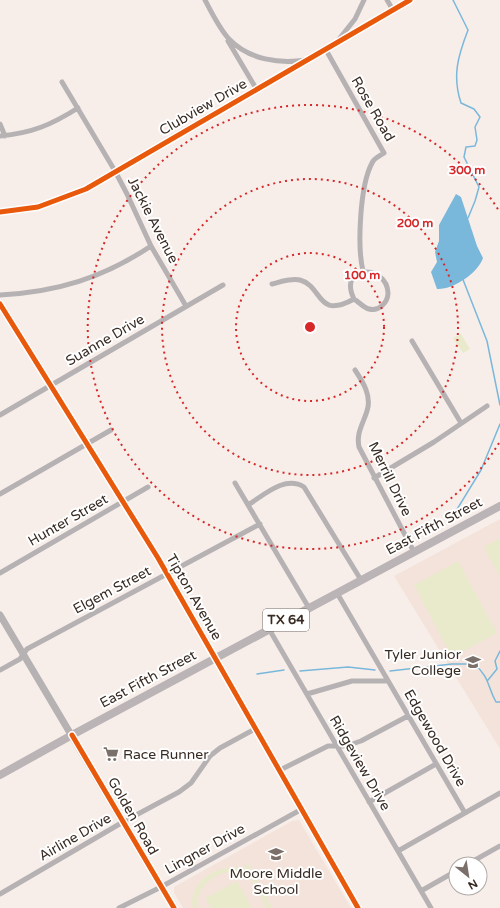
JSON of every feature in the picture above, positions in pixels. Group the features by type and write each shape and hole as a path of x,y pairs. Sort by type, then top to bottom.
{"main road":[{"name":"East Fifth Street","path":"0,775 214,658 500,506"}],"street":[{"path":"205,0 257,90"},
{"path":"332,46 355,19 364,0"},
{"path":"387,0 393,10"},
{"name":"Clubview Drive","path":"0,212 38,207 86,189 410,0"},
{"path":"222,30 235,44 260,58 288,62 310,59"},
{"name":"Rose Road","path":"326,50 384,153 372,163 365,188 359,244 363,271"},
{"name":"Jackie Avenue","path":"62,82 128,194 151,246 186,306"},
{"path":"0,124 3,136 42,128 78,108"},
{"path":"0,295 27,294 86,280 120,266 151,246"},
{"path":"363,271 372,272 382,280 387,289 386,300 379,308 372,310 366,308 354,299 350,289 350,283 353,278 363,271"},
{"path":"272,284 294,280 302,281 321,300 331,305 342,304 354,299"},
{"name":"Suanne Drive","path":"0,415 223,285"},
{"name":"Tipton Avenue","path":"0,304 123,501 167,575 358,908"},
{"path":"412,341 462,424"},
{"name":"Merrill Drive","path":"355,370 366,390 368,404 358,434 358,441 374,478 414,552"},
{"path":"374,478 462,424 487,406"},
{"path":"0,494 111,430"},
{"path":"248,505 282,484 288,482 299,484 307,491 361,580"},
{"path":"235,483 309,608"},
{"name":"Hunter Street","path":"0,573 148,487"},
{"name":"Elgem Street","path":"0,670 20,659 27,649 260,524"},
{"name":"Edgewood Drive","path":"337,593 465,813"},
{"name":"Golden Road","path":"0,614 174,908"},
{"name":"Ridgeview Drive","path":"269,629 431,908"},
{"path":"307,694 352,682 388,681"},
{"path":"280,770 328,746 346,746 361,741 408,716"},
{"name":"Airline Drive","path":"0,894 186,787 215,752 255,729"},
{"path":"369,802 436,764"},
{"path":"398,851 500,793"},
{"name":"Lingner Drive","path":"119,908 161,887 302,809"},
{"path":"482,856 500,846"},
{"path":"421,890 448,875"}],"shaded area":[{"name":"Tyler Junior College","path":"500,519 500,749 394,576"},
{"name":"Moore Middle School","path":"299,820 351,908 183,908 174,893 174,887 292,821"}],"green space":[{"path":"461,334 470,349 463,353 453,338"},
{"path":"500,538 500,577 484,547"},
{"path":"458,561 497,633 452,657 414,585"},
{"path":"248,864 272,908 266,908 255,884 249,876 237,872 229,872 220,874 205,884 200,892 198,908 193,908 195,889 208,875 226,868 236,867 245,869 244,866"},
{"path":"237,881 252,908 211,908 205,898"}],"water":[{"path":"456,194 461,197 477,246 483,258 476,269 464,280 450,287 437,289 431,272 437,262 435,252 439,241 439,225"}],"waterway":[{"path":"453,0 468,30 457,66 458,93 461,103 474,109 480,117 475,127 477,140 475,146 466,147 464,157 479,187 468,218"},
{"path":"462,277 487,341 500,405"},
{"path":"458,516 456,511 481,470 500,424"},
{"path":"488,680 497,669 495,661 500,651"},
{"path":"390,671 452,664 474,664 486,678 496,702 500,702"},
{"path":"300,671 348,667 375,670"},
{"path":"257,674 284,670"}],"cycle path":[{"path":"0,212 38,207 86,189 410,0"},
{"path":"0,304 158,558 358,908"},
{"path":"72,735 174,908"}],"place":[{"name":"Tyler Junior College","path":"473,662"},
{"name":"Race Runner","path":"111,754"},
{"name":"Moore Middle School","path":"276,854"}]}
